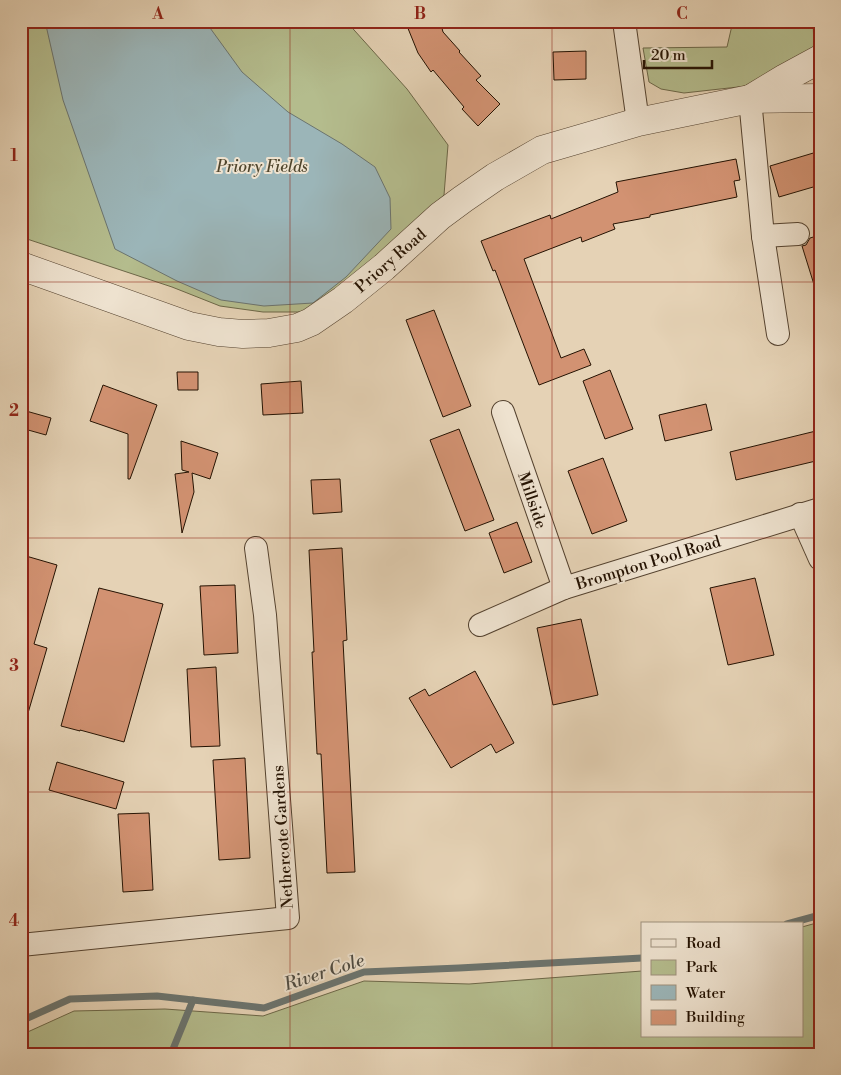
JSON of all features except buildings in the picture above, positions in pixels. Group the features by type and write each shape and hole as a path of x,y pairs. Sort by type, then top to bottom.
{"street":[{"path":"624,21 638,122"},
{"name":"Priory Road","path":"750,99 820,59"},
{"name":"Priory Road","path":"21,266 189,326 219,332 243,334 269,333 297,328 311,322 343,300 384,267 440,216 495,177 542,150 638,122 750,99 820,98"},
{"path":"750,99 764,236 778,334"},
{"path":"764,236 798,234"},
{"name":"Millside","path":"503,412 564,588"},
{"path":"810,512 820,559"},
{"name":"Brompton Pool Road","path":"480,625 564,588 810,512"},
{"name":"Nethercote Gardens","path":"21,945 288,918 265,615 256,548"}],"green space":[{"name":"Priory Fields","path":"21,21 346,21 407,89 448,145 444,195 366,268 307,312 263,312 220,306 172,287 21,237"},
{"path":"733,21 813,21 814,47 747,86 684,93 661,89 649,82 643,48 727,47"},
{"path":"820,922 820,1054 21,1054 21,1035 74,1011 165,1009 263,1016 364,981 469,984 641,971 641,1038 804,1038 804,926"}],"water":[{"name":"Priory Fields","path":"45,21 205,21 242,72 288,112 342,144 375,167 390,198 391,229 346,277 313,303 264,306 221,300 177,281 115,249 63,100"}],"waterway":[{"name":"River Cole","path":"794,922 820,915"},
{"name":"River Cole","path":"21,1021 70,999 157,996 264,1008 364,972 641,958"},
{"path":"171,1054 193,1000"}]}
